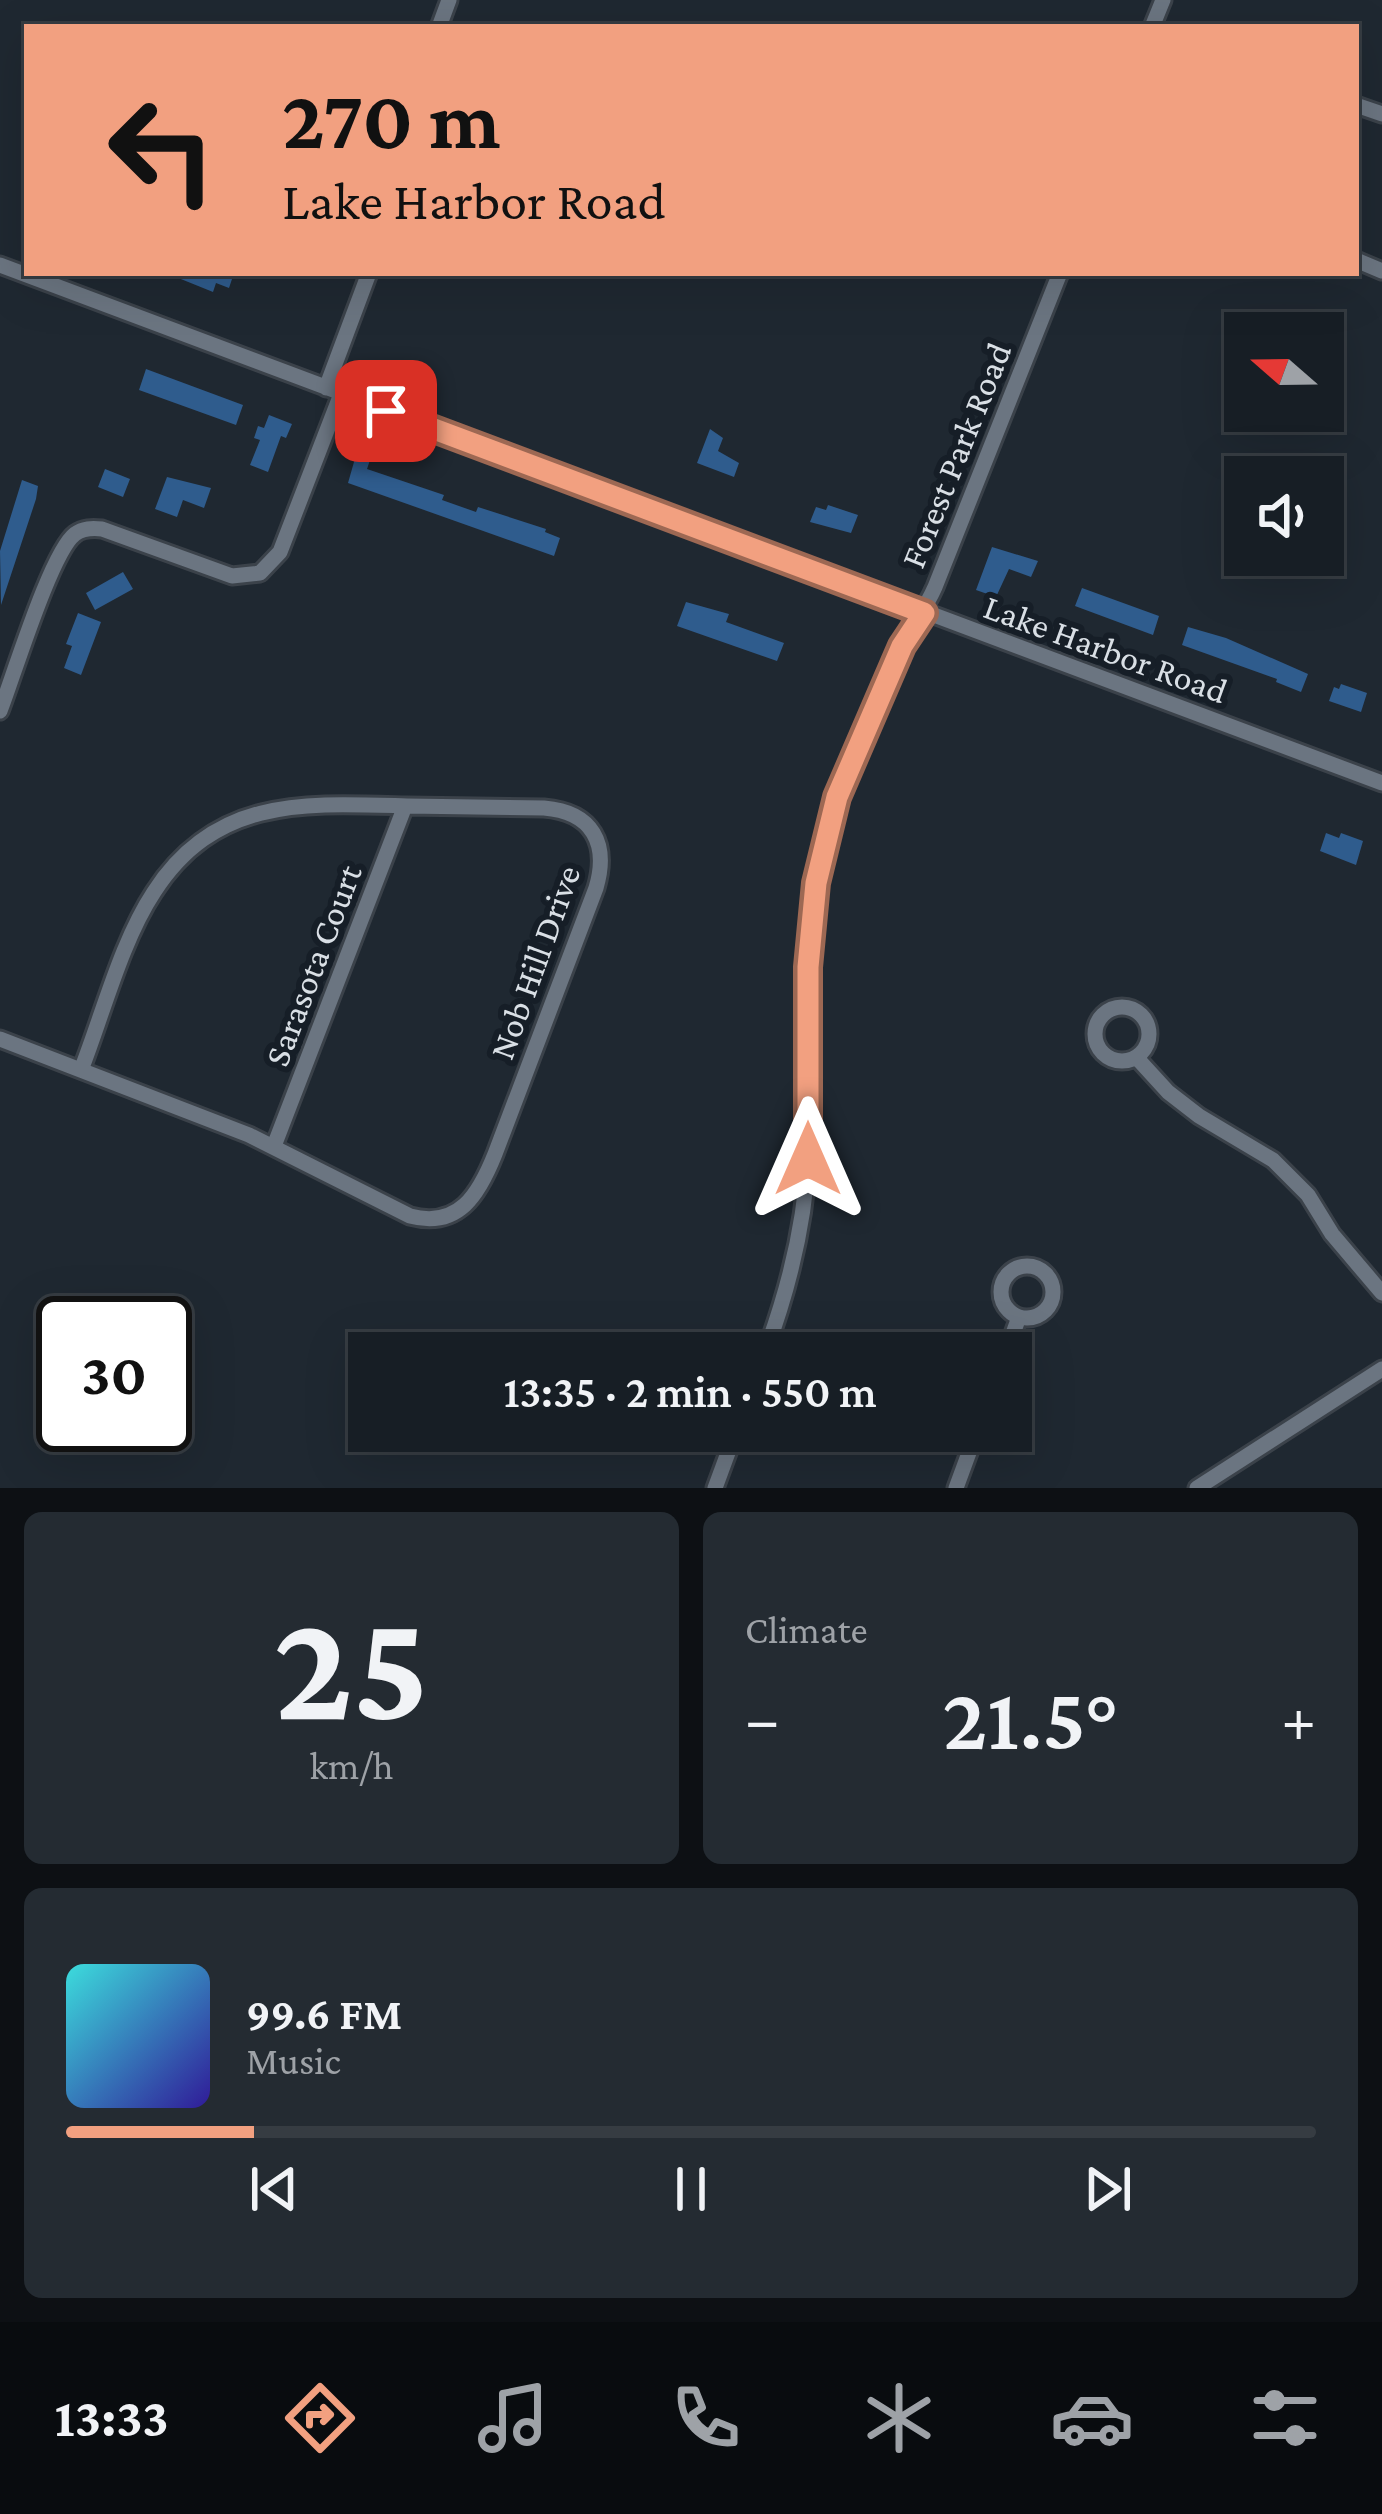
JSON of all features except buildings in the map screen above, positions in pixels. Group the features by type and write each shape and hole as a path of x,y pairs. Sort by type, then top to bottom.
{"street":[{"name":"Lake Harbor Road","path":"29,276 1382,783"},
{"path":"0,712 51,575 69,539 86,529 103,529 232,575 260,573 280,552 368,276"},
{"name":"Forest Park Road","path":"772,1332 788,1287 803,1201 808,1159 808,967 823,850 837,797 902,646 924,613 1059,276"},
{"name":"Nob Hill Drive","path":"0,1039 274,1146 410,1216 448,1217 481,1188 596,888 602,868 598,842 584,822 557,809 289,805 235,820 193,847 163,880 142,914 81,1070"},
{"name":"Sarasota Court","path":"274,1146 405,806"},
{"path":"1136,1057 1199,1116 1273,1160 1308,1195 1382,1293"},
{"path":"1014,1332 1019,1317"},
{"path":"1197,1488 1382,1369"},
{"path":"719,1487 730,1452"},
{"path":"956,1488 969,1452"}],"route":[{"path":"386,411 924,613 902,646 837,797 823,850 808,967 808,1159"}]}
